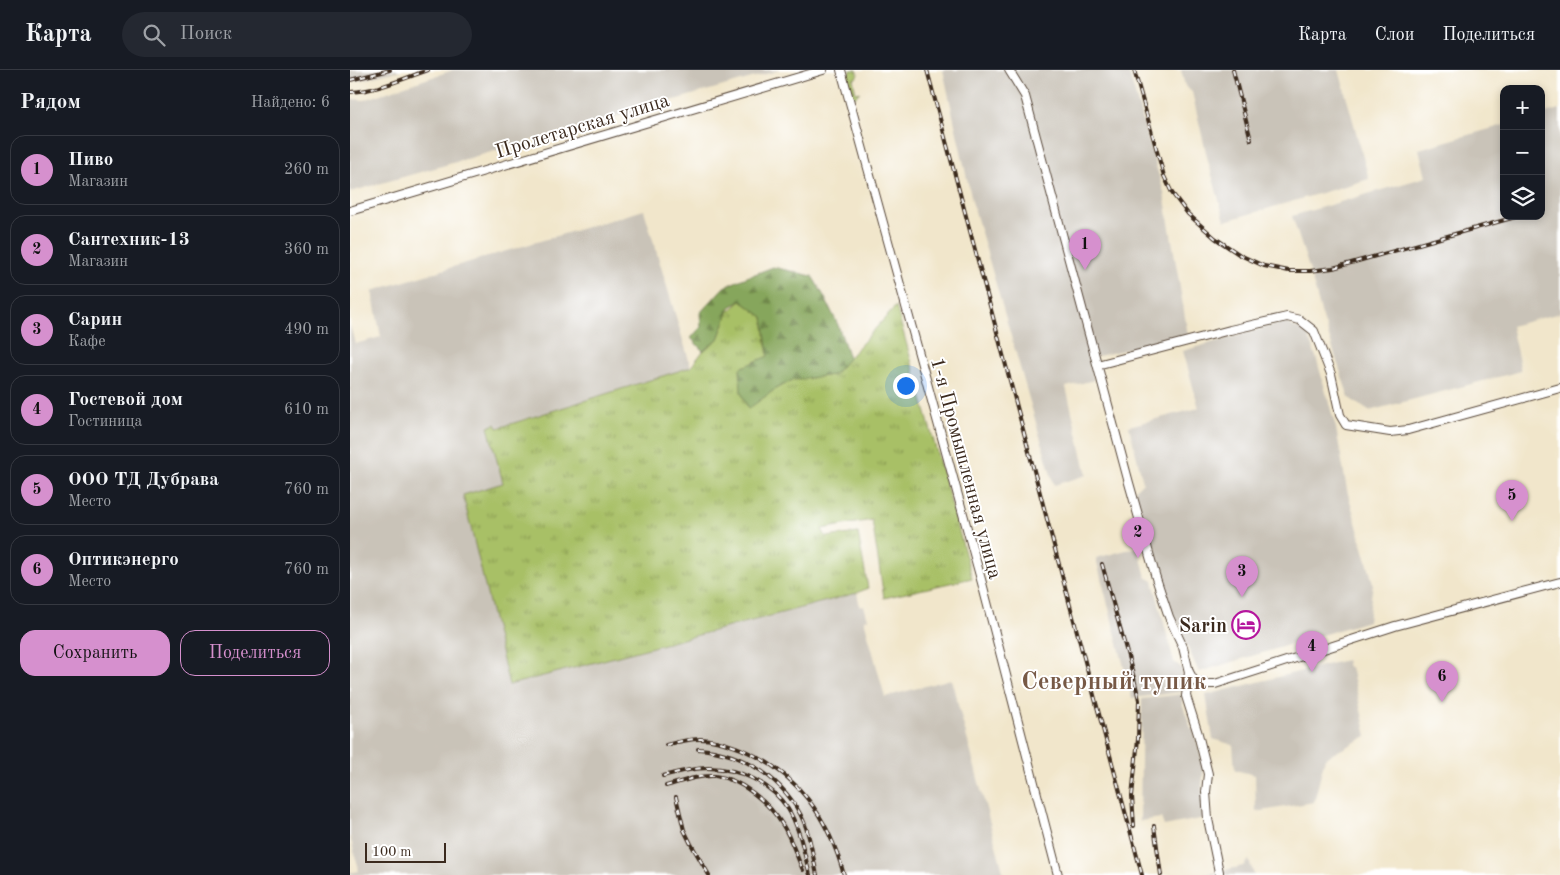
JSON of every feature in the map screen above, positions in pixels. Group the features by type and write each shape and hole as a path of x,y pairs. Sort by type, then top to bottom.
{"street":[{"name":"Пролетарская улица","path":"350,211 823,70"},
{"name":"1-я Промышленная улица","path":"841,70 982,583 1058,875"},
{"path":"1009,70 1025,96 1156,578 1169,617 1183,646 1189,672 1194,681 1203,684 1215,684 1395,626 1560,582"},
{"path":"1097,364 1287,317 1300,320 1314,331 1331,374 1340,415 1346,425 1390,432 1408,430 1560,388"},
{"path":"1189,672 1186,696 1208,774 1206,792 1208,819 1219,872"}],"shaded area":[{"path":"350,70 401,70 350,83"},
{"path":"453,70 780,70 350,192 350,99 364,100"},
{"path":"943,70 1128,70 1164,193 1188,335 1090,358 1094,380 1066,387 1087,475 1054,485 972,201"},
{"path":"1181,70 1339,70 1369,179 1225,221 1208,161 1192,92 1185,86"},
{"path":"1560,109 1560,313 1511,326 1521,371 1369,411 1349,398 1292,216 1426,177 1419,149 1500,126 1500,220 1545,220 1545,113"},
{"path":"644,210 691,367 498,428 488,427 503,483 508,685 857,593 860,607 864,606 868,619 864,620 885,697 951,679 1004,875 350,875 350,873 359,871 350,836 350,325 355,344 381,337 372,291"},
{"path":"1284,322 1307,333 1316,357 1336,428 1347,490 1373,583 1368,621 1199,672 1169,607 1135,490 1143,482 1129,426 1199,408 1183,351"},
{"path":"1138,547 1146,577 1153,581 1174,662 1182,668 1182,692 1132,698 1096,558"},
{"path":"1346,660 1348,667 1351,667 1367,736 1325,758 1314,802 1256,812 1255,775 1235,770 1233,745 1213,739 1206,695"},
{"path":"1182,694 1182,703 1191,728 1194,730 1204,767 1202,786 1205,818 1164,826 1161,818 1140,821 1142,699"},
{"path":"1249,860 1254,875 1204,875 1243,866"}],"green space":[{"path":"851,70 857,70 858,74 853,79 856,93 860,92 855,97 852,95 846,76"},
{"path":"773,267 812,276 838,325 849,358 833,375 794,380 777,388 748,409 741,392 740,368 768,356 763,317 741,301 730,307 718,339 703,351 691,338 701,327 700,313 724,287"},
{"path":"741,301 763,317 768,356 748,408 777,388 794,380 833,375 896,306 972,578 884,598 872,520 822,529 826,537 858,533 868,588 857,593 509,685 463,495 503,483 488,427 496,424 498,428 691,367 703,351 718,339 728,312"}],"railway":[{"path":"350,80 390,70"},
{"path":"350,92 380,87 428,70"},
{"path":"927,70 1142,875"},
{"path":"1134,70 1164,176 1172,193 1188,214 1215,238 1240,255 1264,266 1289,271 1333,268 1505,220"},
{"path":"1233,70 1251,140"},
{"path":"1102,564 1139,700 1138,739 1132,796 1134,826"},
{"path":"666,745 696,739 716,741 741,749 779,771 808,799 819,816 829,834 844,875"},
{"path":"698,749 715,751 747,762 774,781 786,793 804,822 817,875"},
{"path":"663,776 697,769 720,769 742,774 763,785 781,800 792,816 799,833 810,875"},
{"path":"666,786 696,778 715,776 734,781 744,787 762,800 782,824 803,870"},
{"path":"676,797 684,830 709,875"},
{"path":"1154,826 1161,875"}],"place":[{"name":"Пиво","path":"1085,270"},
{"name":"ООО ТД Дубрава","path":"1512,521"},
{"name":"Сантехник-13","path":"1138,558"},
{"name":"Сарин","path":"1242,597"},
{"name":"Sarin","path":"1246,625"},
{"name":"Гостевой дом","path":"1312,672"},
{"name":"Оптикэнерго","path":"1442,702"}],"district":[{"name":"Северный тупик","path":"1114,680"}]}
